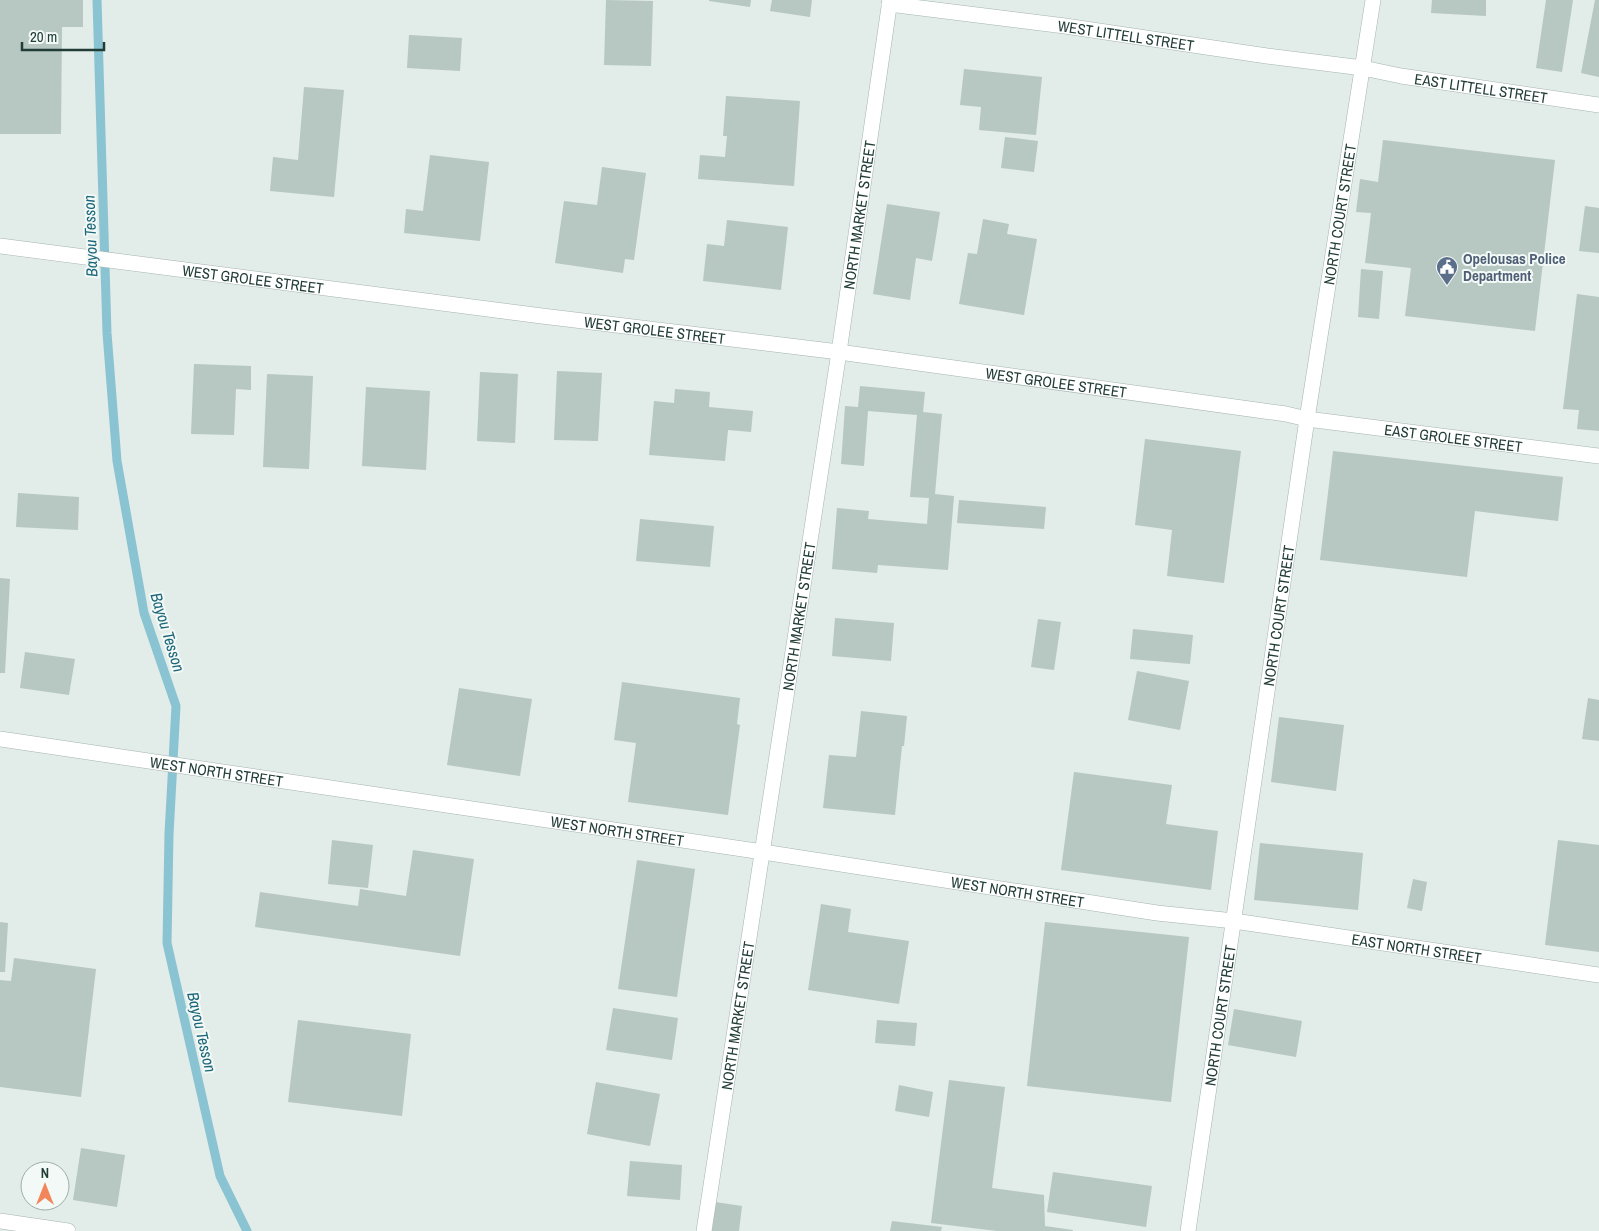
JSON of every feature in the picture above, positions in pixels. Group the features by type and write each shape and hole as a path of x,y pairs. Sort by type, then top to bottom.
{"street":[{"name":"NORTH COURT STREET","path":"1188,1231 1307,418 1373,0"},
{"name":"WEST LITTELL STREET","path":"890,2 1363,68"},
{"name":"NORTH MARKET STREET","path":"704,1231 839,352 890,2"},
{"name":"EAST LITTELL STREET","path":"1363,68 1401,76 1599,105"},
{"name":"WEST GROLEE STREET","path":"0,246 552,318 839,352 1307,418"},
{"name":"EAST GROLEE STREET","path":"1307,418 1599,456"},
{"name":"WEST NORTH STREET","path":"0,739 1157,912 1234,921"},
{"name":"EAST NORTH STREET","path":"1234,921 1599,975"},
{"path":"0,1221 68,1231"}],"building":[{"path":"0,0 83,0 83,27 62,27 61,134 0,134"},
{"path":"606,0 653,1 651,66 604,65"},
{"path":"709,0 751,0 750,7"},
{"path":"772,0 812,0 810,17 770,11"},
{"path":"1432,0 1486,0 1486,16 1431,13"},
{"path":"1546,0 1573,0 1562,72 1536,68"},
{"path":"1595,0 1599,0 1599,77 1581,73"},
{"path":"409,35 462,38 460,71 407,68"},
{"path":"964,69 1042,77 1036,135 979,130 981,107 960,105"},
{"path":"304,87 344,90 334,197 270,191 273,157 298,160"},
{"path":"726,96 800,101 794,186 698,179 700,155 725,157 727,136 723,136"},
{"path":"1005,137 1038,141 1034,172 1001,168"},
{"path":"1383,140 1555,160 1535,331 1405,316 1411,268 1365,263 1371,213 1356,212 1360,179 1378,182"},
{"path":"430,155 489,162 480,241 404,233 406,209 423,211"},
{"path":"602,167 646,173 634,260 625,259 623,273 555,263 564,201 597,205"},
{"path":"887,204 940,212 932,261 916,258 910,300 873,294"},
{"path":"1585,206 1599,208 1599,253 1579,251"},
{"path":"983,219 1009,224 1007,234 1037,239 1024,315 959,304 968,253 977,254"},
{"path":"727,220 788,227 781,290 703,281 707,244 724,246"},
{"path":"1361,269 1383,271 1379,319 1358,317"},
{"path":"1577,294 1599,297 1599,431 1577,429 1579,410 1563,409"},
{"path":"194,364 251,366 251,390 236,389 234,435 191,434"},
{"path":"557,371 602,373 598,441 554,440"},
{"path":"480,372 518,374 515,443 477,441"},
{"path":"267,374 313,376 309,469 263,467"},
{"path":"860,386 925,392 923,412 942,414 935,494 954,496 948,570 878,565 877,573 832,569 837,508 869,511 868,519 927,524 929,498 910,497 917,415 868,411 864,466 841,464 845,406 858,407"},
{"path":"366,387 430,391 426,470 362,466"},
{"path":"675,389 710,392 709,407 753,411 751,432 728,430 725,461 649,455 654,401 674,403"},
{"path":"1145,439 1241,451 1224,583 1167,576 1172,530 1135,525"},
{"path":"1333,451 1563,477 1558,521 1475,511 1467,577 1320,560"},
{"path":"18,493 79,497 78,530 16,527"},
{"path":"959,500 1046,507 1044,529 957,523"},
{"path":"640,519 714,526 710,567 636,561"},
{"path":"0,578 10,579 5,673 0,673"},
{"path":"835,618 894,623 891,661 832,656"},
{"path":"1038,619 1061,622 1054,670 1031,667"},
{"path":"1133,629 1193,635 1190,664 1130,659"},
{"path":"25,652 75,659 69,695 20,688"},
{"path":"1137,671 1189,681 1180,730 1128,720"},
{"path":"622,682 740,698 737,724 740,725 728,815 628,802 636,743 614,740"},
{"path":"459,688 532,699 520,776 447,765"},
{"path":"1588,698 1599,700 1599,741 1582,739"},
{"path":"861,711 907,716 895,815 823,808 829,755 856,757"},
{"path":"1279,717 1344,725 1336,791 1271,782"},
{"path":"1074,772 1172,785 1166,824 1218,831 1211,890 1061,870"},
{"path":"332,840 373,845 368,888 328,884"},
{"path":"1558,840 1599,845 1599,952 1545,945"},
{"path":"1260,843 1363,853 1358,910 1254,900"},
{"path":"413,850 474,859 460,956 255,927 260,892 358,906 360,889 406,896"},
{"path":"637,860 695,869 677,997 618,989"},
{"path":"1413,879 1427,882 1422,911 1407,908"},
{"path":"821,904 851,909 848,932 909,941 899,1004 808,990"},
{"path":"0,922 8,923 5,972 0,972"},
{"path":"1045,922 1189,937 1171,1102 1027,1086"},
{"path":"14,958 96,969 81,1097 0,1087 0,980 11,981"},
{"path":"613,1008 678,1018 672,1060 606,1050"},
{"path":"1234,1009 1302,1021 1296,1057 1228,1045"},
{"path":"298,1020 411,1034 402,1116 288,1102"},
{"path":"877,1020 917,1023 915,1046 875,1043"},
{"path":"949,1080 1005,1087 992,1188 1044,1195 1045,1226 1073,1231 997,1231 931,1223"},
{"path":"596,1082 660,1094 650,1146 587,1134"},
{"path":"899,1085 933,1092 929,1117 895,1111"},
{"path":"81,1148 125,1155 117,1207 73,1200"},
{"path":"630,1161 682,1165 680,1200 627,1196"},
{"path":"1053,1172 1152,1186 1146,1227 1047,1212"},
{"path":"715,1202 742,1206 739,1231 712,1231"},
{"path":"892,1221 942,1227 941,1231 890,1231"}],"waterway":[{"name":"Bayou Tesson","path":"97,0 107,333 117,461 144,613 176,706 169,834 167,943 220,1176 247,1231"}],"place":[{"name":"Opelousas Police Department","path":"1447,286"}]}
